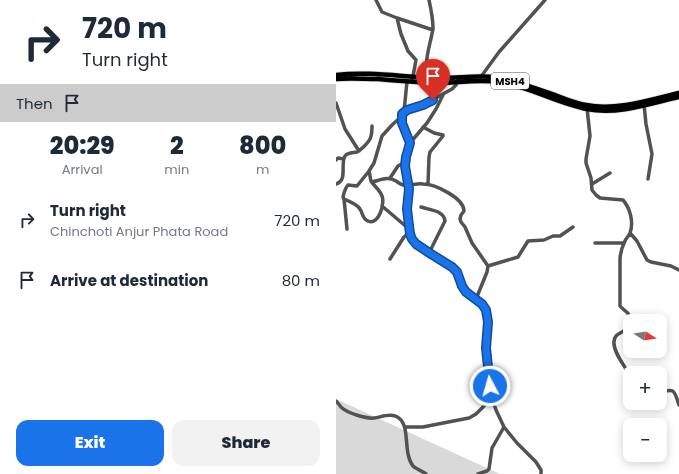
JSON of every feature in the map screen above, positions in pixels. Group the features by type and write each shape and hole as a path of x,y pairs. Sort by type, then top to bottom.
{"main road":[{"name":"MSH4","path":"336,75 365,74 436,83 458,80 498,78 512,81 587,107 608,107 679,97"},
{"name":"MSH4","path":"336,79 355,78 411,80 435,78 458,80"},
{"name":"MSH4","path":"643,103 679,93"}],"street":[{"path":"376,0 382,12 433,30"},
{"path":"429,0 433,20 433,30 426,60 426,67 435,78"},
{"path":"480,79 499,52 545,0"},
{"path":"397,18 401,34 408,51 416,60 402,123 410,143"},
{"path":"347,229 343,197 346,186 359,185 376,158 382,136 403,114 452,89 458,80"},
{"path":"443,94 427,123 410,143 406,157 405,162 409,189 407,209 409,231 416,244 452,267 457,272 466,292 482,304 486,310 488,322 486,348 488,357 488,378 493,401 504,427 517,443 536,462 541,470 541,474"},
{"path":"336,103 345,129 359,151"},
{"path":"643,103 652,154 648,179"},
{"path":"587,107 590,136 586,163 591,178 592,190 600,198 623,200 627,204 630,211 630,233 620,253 620,303 622,309 630,316 630,319 628,328 616,336 614,343 616,352 624,366"},
{"path":"336,184 340,182 342,178 344,159 346,155 348,153 359,151 370,139 372,135 372,126"},
{"path":"423,128 443,135 430,152 428,184"},
{"path":"336,160 338,158 344,159"},
{"path":"390,178 398,166 405,162"},
{"path":"344,199 360,208 367,221 374,222 378,219 383,203 382,196 371,181 369,171"},
{"path":"592,184 610,173"},
{"path":"372,182 390,178 404,185 428,184 447,191 463,206 464,211 461,215 461,222 465,227 472,243 488,266 476,299"},
{"path":"382,206 409,231"},
{"path":"421,207 436,211 445,219 429,252"},
{"path":"488,266 518,257 528,241 544,240 553,236 560,236 573,227"},
{"path":"390,259 409,231"},
{"path":"630,233 638,241 647,260 671,266 679,270"},
{"path":"595,243 624,243"},
{"path":"667,390 672,390 675,392 679,405"},
{"path":"336,401 342,408 365,418 392,416 402,420 405,427 407,453 410,461 414,466 426,474"},
{"path":"405,427 433,425 469,418 476,414 486,404 493,401"},
{"path":"478,474 489,469 492,448 504,427"}],"shaded area":[{"path":"336,399 500,474 336,474"}],"route":[{"path":"433,100 407,110 402,114 402,123 410,143 405,166 409,189 407,209 408,225 412,239 416,244 452,267 457,272 466,292 482,304 486,310 488,322 486,332 486,348 490,386"}]}
